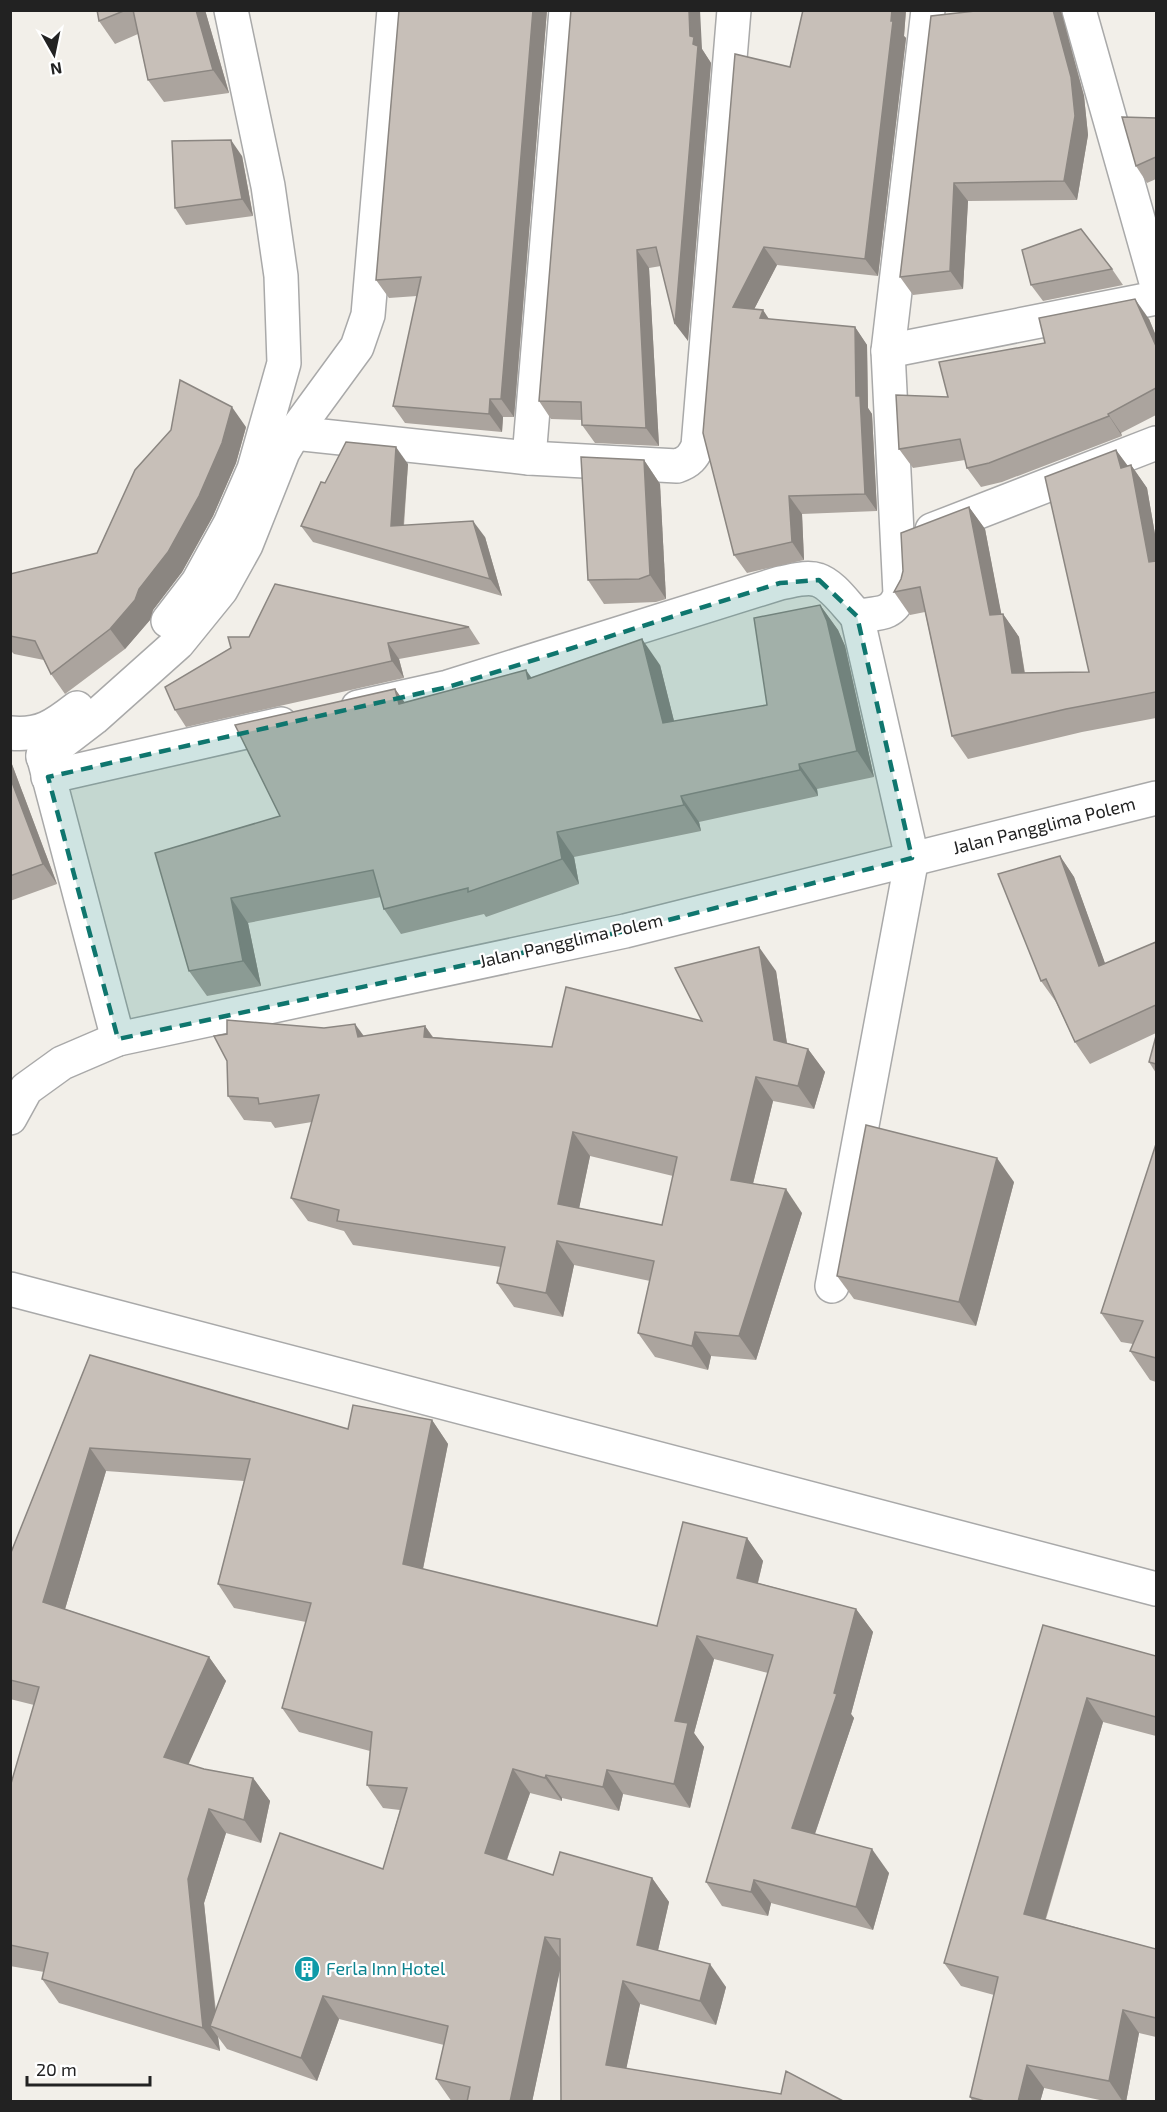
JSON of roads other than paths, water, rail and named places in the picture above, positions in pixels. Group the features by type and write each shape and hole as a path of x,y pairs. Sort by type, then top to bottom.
{"street":[{"path":"35,750 52,726 96,694 131,661 168,621 198,582 230,524 254,469 284,363 281,276 268,186 231,10"},
{"path":"35,750 94,718 178,643 221,590 246,545 283,452 294,433 357,347 368,315 394,10"},
{"path":"529,458 566,10"},
{"path":"294,433 529,458 677,466 692,458 698,446 734,10"},
{"path":"857,616 887,612 896,606 900,594 888,351 928,10"},
{"path":"1078,10 1156,282"},
{"path":"888,351 1156,298"},
{"path":"897,543 1156,443"},
{"path":"35,750 320,715 448,687 780,583 805,579 819,580 857,616 912,858 832,1286"},
{"path":"35,750 118,1039"},
{"name":"Jalan Pangglima Polem","path":"10,1118 26,1089 62,1063 118,1039 625,931 1156,798"},
{"path":"10,1289 1156,1589"}],"place":[{"name":"Ferla Inn Hotel","path":"307,1969"}]}
